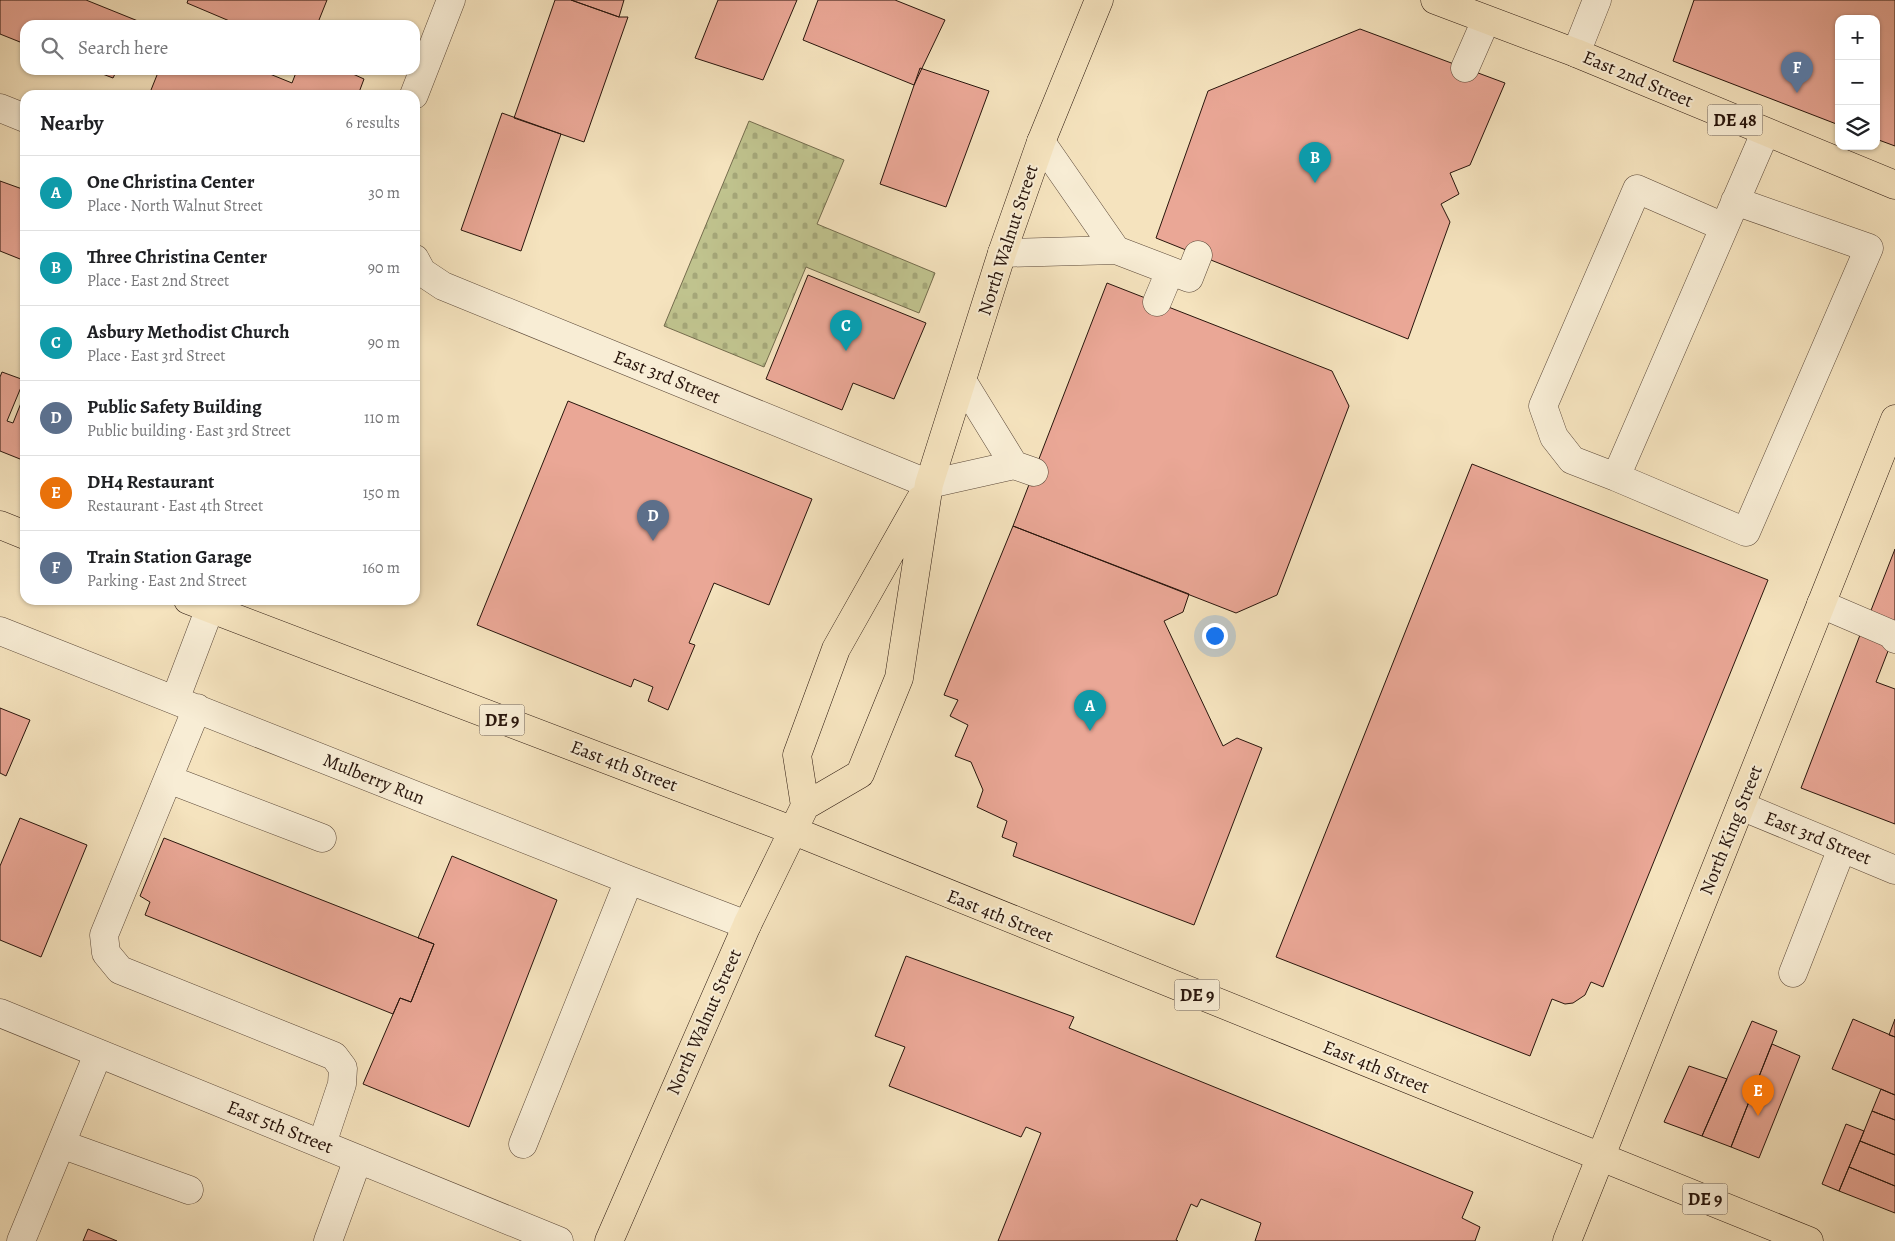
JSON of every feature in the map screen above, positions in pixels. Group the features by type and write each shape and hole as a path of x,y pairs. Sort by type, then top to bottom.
{"main road":[{"name":"North Walnut Street","path":"805,806 860,774 899,678 929,484 963,382 1002,253 1041,142 1099,0"},
{"name":"East 2nd Street","path":"1435,0 1576,53 1765,133 1895,185"},
{"name":"North King Street","path":"1566,1241 1894,424"},
{"name":"North Walnut Street","path":"609,1241 747,925 805,806 797,755 836,649 929,484"},
{"path":"0,525 20,533"},
{"name":"East 4th Street","path":"209,605 794,831 1809,1241"}],"street":[{"path":"416,90 451,0"},
{"path":"1576,53 1597,0"},
{"path":"1465,68 1486,20"},
{"path":"0,108 20,116"},
{"path":"1616,477 1765,133"},
{"path":"1041,142 1116,250"},
{"path":"1724,226 1637,189 1543,406 1554,437 1572,460 1746,532 1869,248 1735,201"},
{"path":"1002,253 1116,250 1189,278 1198,255"},
{"name":"East 3rd Street","path":"420,268 422,272 442,286 929,484"},
{"path":"1158,302 1170,271"},
{"path":"929,484 1024,469 963,382"},
{"path":"1821,604 1891,634 1895,639"},
{"path":"204,605 186,704 168,779 104,935 106,953 120,970 334,1056 343,1068 342,1084 322,1144"},
{"name":"Mulberry Run","path":"0,632 747,925"},
{"path":"168,779 322,838"},
{"name":"East 3rd Street","path":"1741,806 1895,870"},
{"path":"1793,973 1842,848"},
{"path":"523,1144 629,880"},
{"name":"East 5th Street","path":"0,1013 559,1241"},
{"path":"22,1241 98,1054"},
{"path":"61,1144 189,1190"},
{"path":"328,1241 358,1159"}],"green space":[{"path":"749,121 844,160 817,224 935,273 919,313 806,267 764,367 664,326"}],"building":[{"path":"0,0 86,0 136,20 20,20 20,42 0,34"},
{"path":"188,0 327,0 319,20 227,20 187,3"},
{"path":"555,0 571,0 619,17 628,17 584,142 514,118"},
{"path":"571,0 624,0 619,17"},
{"path":"718,0 797,0 763,80 695,58"},
{"path":"818,0 895,0 945,20 914,85 803,40"},
{"path":"1694,0 1895,0 1895,146 1880,140 1880,15 1835,15 1835,123 1673,61"},
{"path":"1360,29 1505,83 1470,165 1450,173 1459,194 1441,204 1450,222 1408,339 1156,238 1208,91"},
{"path":"920,68 989,91 946,207 880,184"},
{"path":"157,75 272,75 292,83 295,75 355,75 364,79 360,90 151,90"},
{"path":"502,113 561,134 521,251 461,230"},
{"path":"0,181 20,188 20,259 0,251"},
{"path":"808,275 926,323 894,399 853,383 842,410 766,379"},
{"path":"1107,283 1332,371 1349,406 1277,595 1236,613 1013,526"},
{"path":"2,372 20,379 20,390 7,421 13,423 20,406 20,459 0,451 0,377"},
{"path":"568,401 812,499 769,605 714,583 689,643 695,645 668,710 648,701 653,687 634,679 631,687 477,625"},
{"path":"1472,464 1768,580 1603,987 1591,982 1585,995 1573,1003 1565,1004 1552,999 1530,1056 1276,957"},
{"path":"1013,526 1189,594 1183,612 1164,621 1223,746 1237,738 1262,748 1194,925 1013,856 1017,843 1002,837 1007,821 977,807 983,790 971,762 955,756 968,725 950,716 958,700 944,695"},
{"path":"1895,549 1895,628 1868,618"},
{"path":"1860,635 1890,646 1876,682 1895,689 1895,824 1801,788"},
{"path":"0,708 30,720 6,776 0,773"},
{"path":"20,818 87,845 41,957 0,940 0,866"},
{"path":"164,838 434,944 411,1002 400,998 393,1014 145,915 150,902 140,896"},
{"path":"452,856 557,900 469,1127 363,1084 400,998 411,1002 434,944 418,938"},
{"path":"906,956 1074,1017 1069,1028 1473,1192 1462,1218 1480,1227 1475,1241 1255,1241 1261,1223 1201,1199 1197,1207 1191,1204 1176,1240 1178,1241 998,1241 1041,1133 1026,1127 1021,1137 889,1086 905,1047 875,1036"},
{"path":"1853,1019 1895,1037 1895,1095 1832,1069"},
{"path":"1895,1019 1895,1037 1889,1035"},
{"path":"1752,1021 1777,1031 1731,1147 1702,1136"},
{"path":"1772,1044 1800,1056 1759,1158 1731,1147"},
{"path":"1689,1066 1727,1079 1702,1136 1664,1122"},
{"path":"1881,1089 1895,1095 1895,1120 1872,1111"},
{"path":"1872,1111 1895,1120 1895,1155 1860,1141"},
{"path":"1846,1124 1864,1131 1839,1191 1822,1184"},
{"path":"1860,1141 1895,1155 1895,1186 1849,1167"},
{"path":"1849,1167 1895,1186 1895,1213 1839,1191"},
{"path":"88,1229 117,1241 83,1241"}],"place":[{"name":"Train Station Garage","path":"1797,93"},
{"name":"Three Christina Center","path":"1315,183"},
{"name":"Asbury Methodist Church","path":"846,351"},
{"name":"Public Safety Building","path":"653,541"},
{"name":"One Christina Center","path":"1090,731"},
{"name":"DH4 Restaurant","path":"1758,1116"}]}
